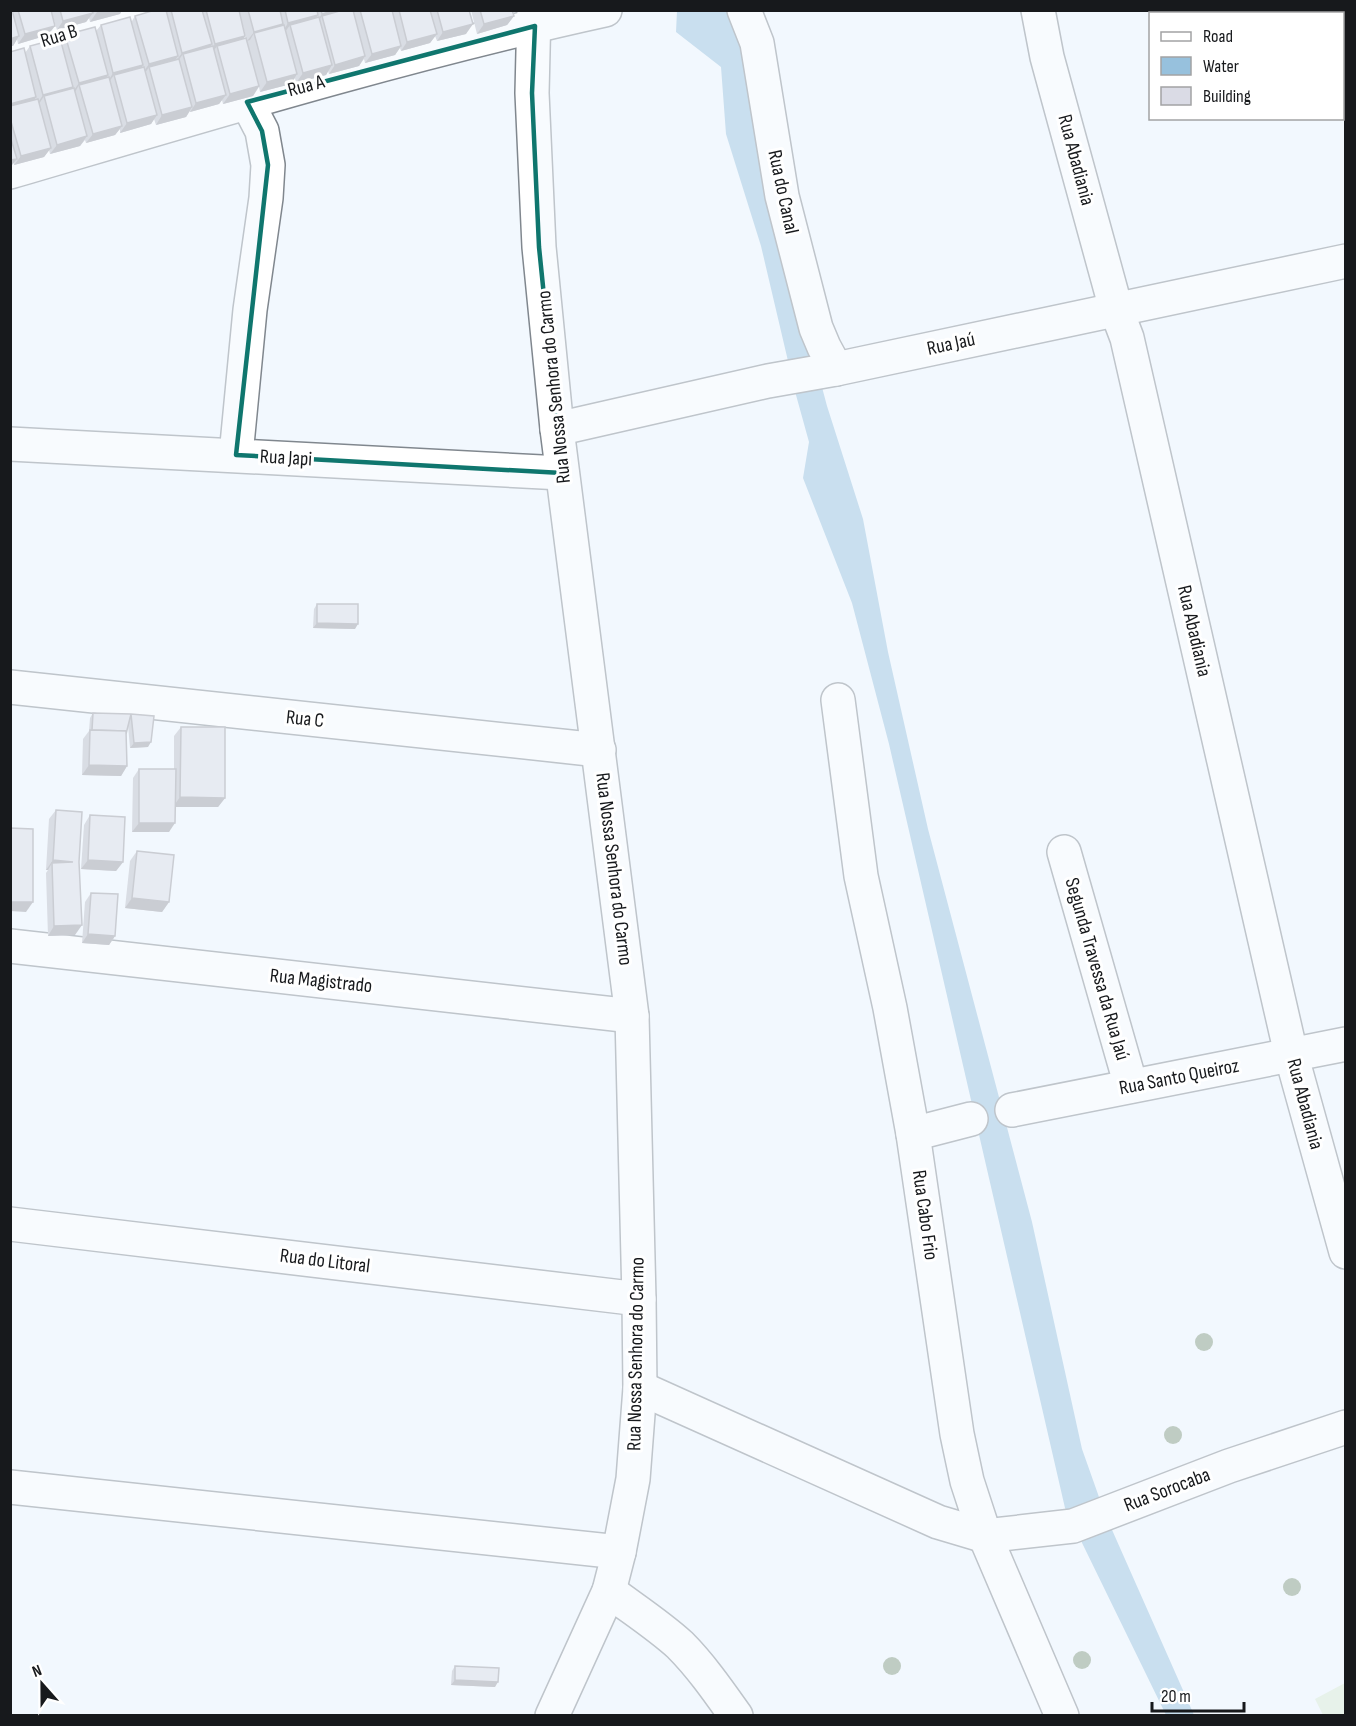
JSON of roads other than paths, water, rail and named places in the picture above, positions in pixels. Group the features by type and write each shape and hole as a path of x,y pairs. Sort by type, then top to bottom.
{"street":[{"name":"Rua B","path":"10,51 141,10"},
{"name":"Rua A","path":"10,172 534,18 605,10"},
{"name":"Rua do Canal","path":"744,10 757,43 782,196 829,370"},
{"name":"Rua Abadiania","path":"1038,10 1047,57 1116,309 1127,338 1291,1054 1346,1252"},
{"name":"Rua Nossa Senhora do Carmo","path":"534,18 532,93 539,247 556,429 632,1016 639,1299 639,1388 633,1479 619,1551 609,1592 552,1716"},
{"path":"236,455 250,310 266,198 268,165 262,131 247,102"},
{"name":"Rua Jaú","path":"556,429 768,381 1346,261"},
{"name":"Rua Japi","path":"10,444 562,473"},
{"name":"Rua C","path":"10,687 599,750"},
{"name":"Rua Cabo Frio","path":"838,700 861,876 890,1008 913,1134 957,1434 967,1481 985,1536 1062,1716"},
{"name":"Segunda Travessa da Rua Jaú","path":"1064,852 1131,1086"},
{"name":"Rua Magistrado","path":"10,946 632,1016"},
{"name":"Rua Santo Queiroz","path":"1012,1110 1346,1044"},
{"path":"913,1134 971,1119"},
{"name":"Rua do Litoral","path":"10,1224 639,1299"},
{"path":"639,1388 938,1522 985,1536"},
{"name":"Rua Sorocaba","path":"985,1536 1073,1526 1229,1466 1346,1427"},
{"path":"10,1486 619,1551"},
{"path":"609,1592 655,1624 681,1647 717,1688 736,1716"}],"water":[{"path":"677,11 744,11 771,196 827,406 863,519 888,652 928,829 1032,1222 1082,1449 1105,1514 1194,1715 1166,1715 1065,1508 889,744 852,603 803,478 809,442 761,246 726,134 721,67 676,32"}]}
